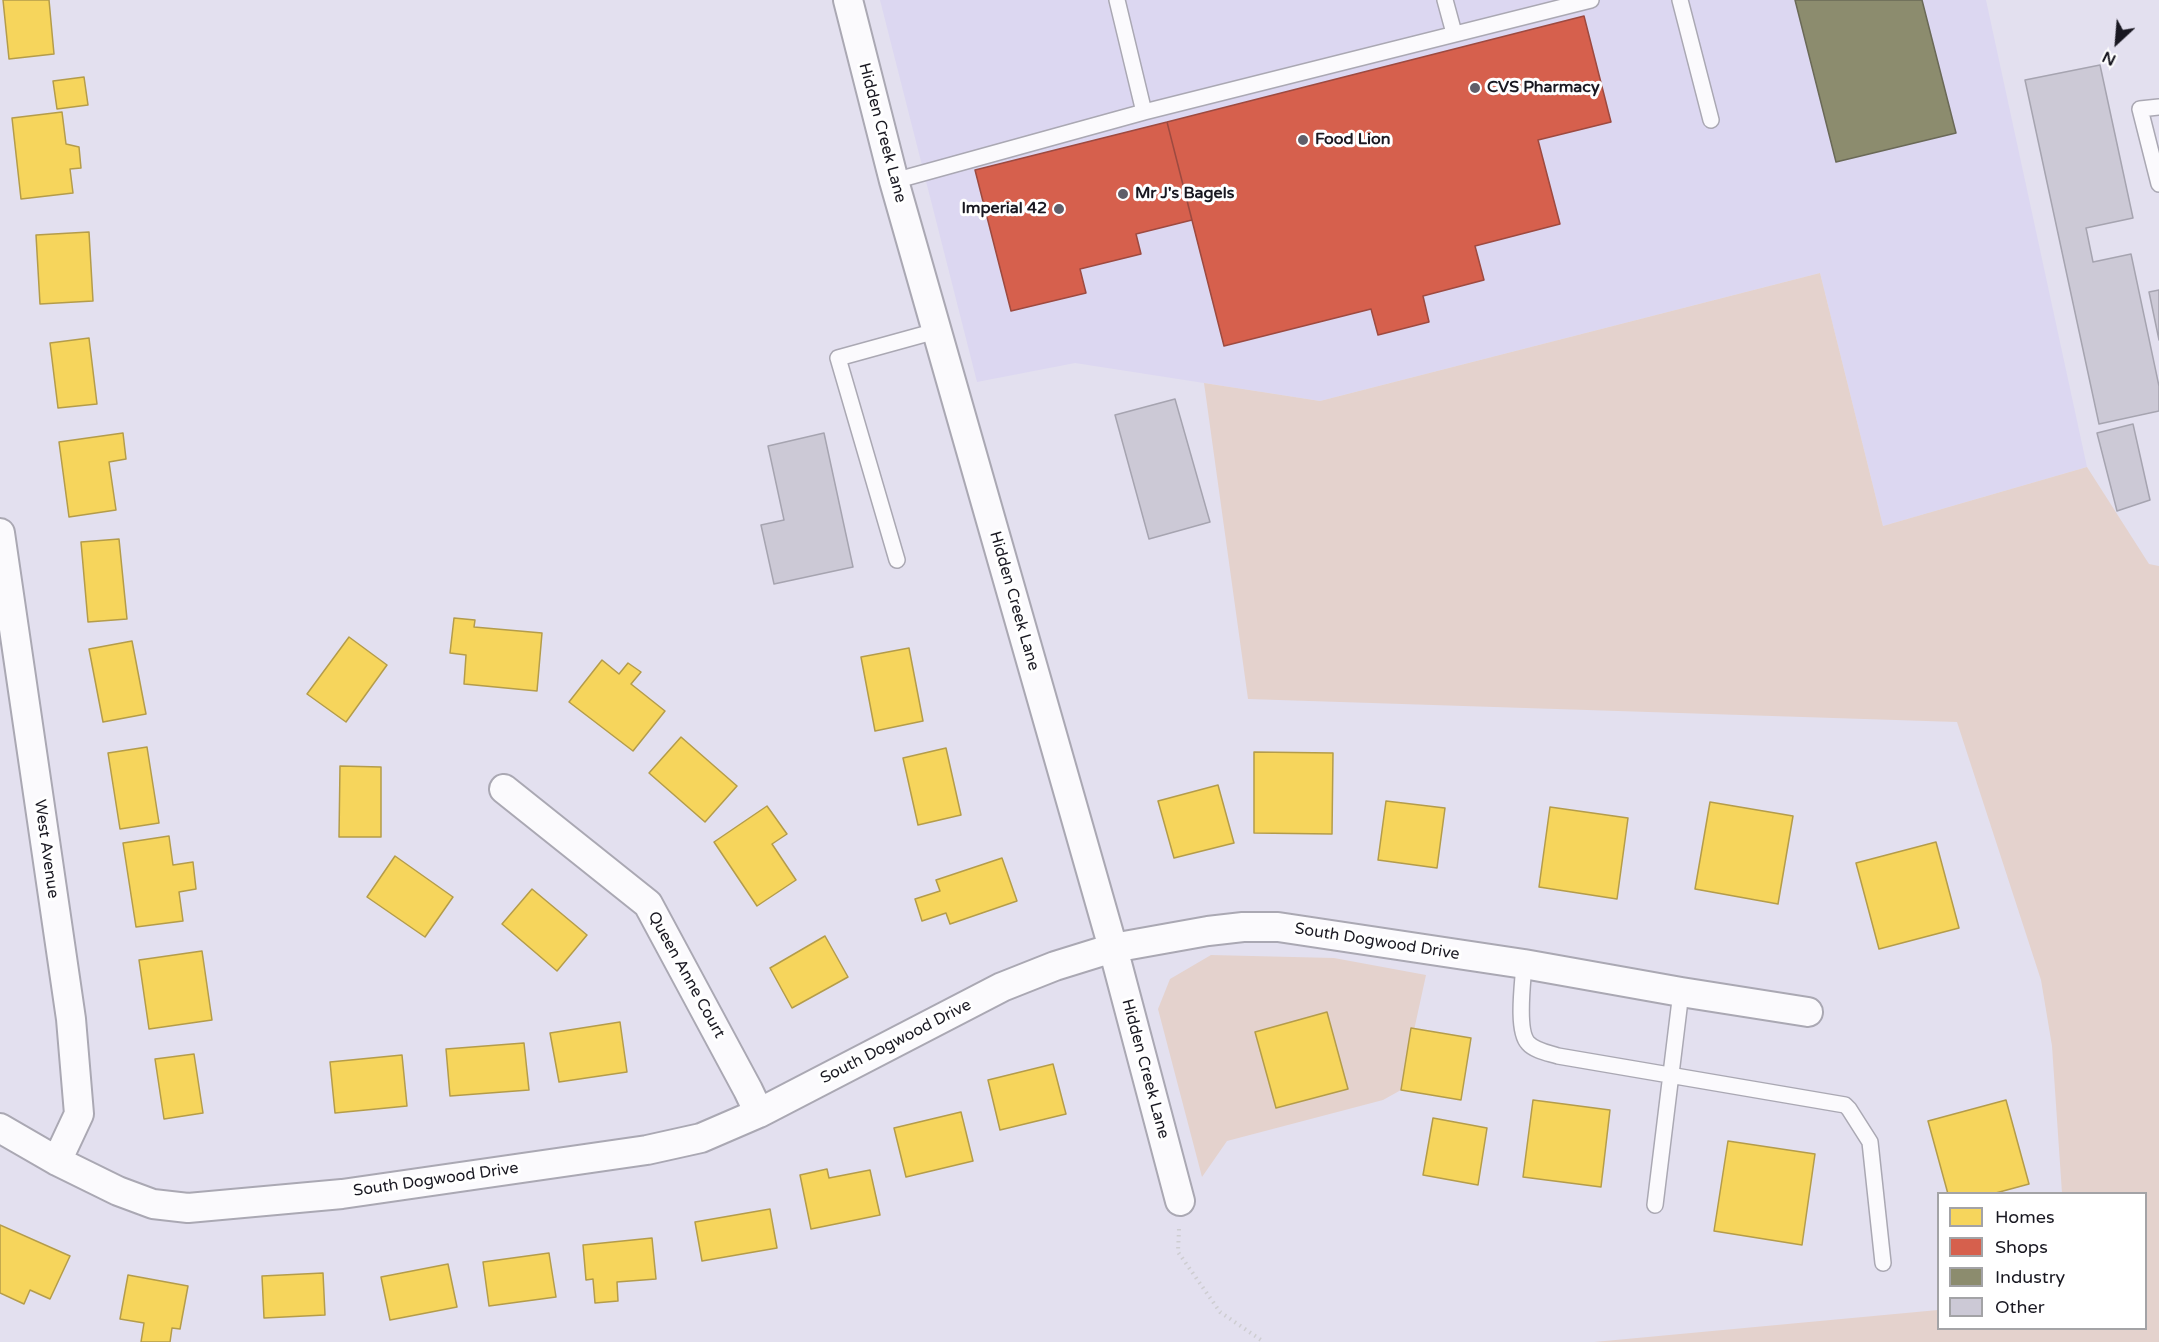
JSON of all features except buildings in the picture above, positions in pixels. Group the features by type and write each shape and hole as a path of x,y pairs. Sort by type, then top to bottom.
{"street":[{"name":"Hidden Creek Lane","path":"848,0 894,181 1113,948 1180,1201"},
{"name":"West Avenue","path":"0,533 71,1019 79,1114 57,1161"},
{"name":"Queen Anne Court","path":"504,789 648,904 759,1113"},
{"name":"South Dogwood Drive","path":"0,1128 57,1161 118,1191 153,1204 188,1208 342,1194 647,1150 701,1138 759,1113 1002,987 1055,966 1113,948 1243,927 1278,927 1524,964 1809,1012"}],"lane":[{"path":"1117,0 1144,112"},
{"path":"1445,0 1454,33"},
{"path":"894,181 1144,112 1591,0"},
{"path":"1680,0 1711,120"},
{"path":"2159,107 2140,110 2159,184"},
{"path":"897,560 838,358 936,331"},
{"path":"1524,964 1521,1023 1523,1035 1528,1043 1538,1050 1558,1056 1845,1105 1870,1142 1883,1263"},
{"path":"1655,1205 1681,992"}],"path":[{"path":"1180,1201 1178,1252 1220,1312 1264,1342"}],"shaded area":[{"path":"880,0 1986,0 2087,467 1883,526 1820,273 1320,401 1075,363 977,382"},
{"path":"1820,273 1883,526 2087,467 2149,564 2159,566 2159,1342 1594,1342 1937,1310 1937,1330 2147,1330 2147,1192 2062,1192 2052,1046 2041,980 1957,722 1248,699 1204,383 1320,401"},
{"path":"1211,955 1334,958 1426,975 1401,1090 1383,1100 1227,1141 1202,1177 1158,1009 1170,979"}],"place":[{"name":"CVS Pharmacy","path":"1475,88"},
{"name":"Food Lion","path":"1303,140"},
{"name":"Mr J's Bagels","path":"1123,194"},
{"name":"Imperial 42","path":"1059,209"}]}
